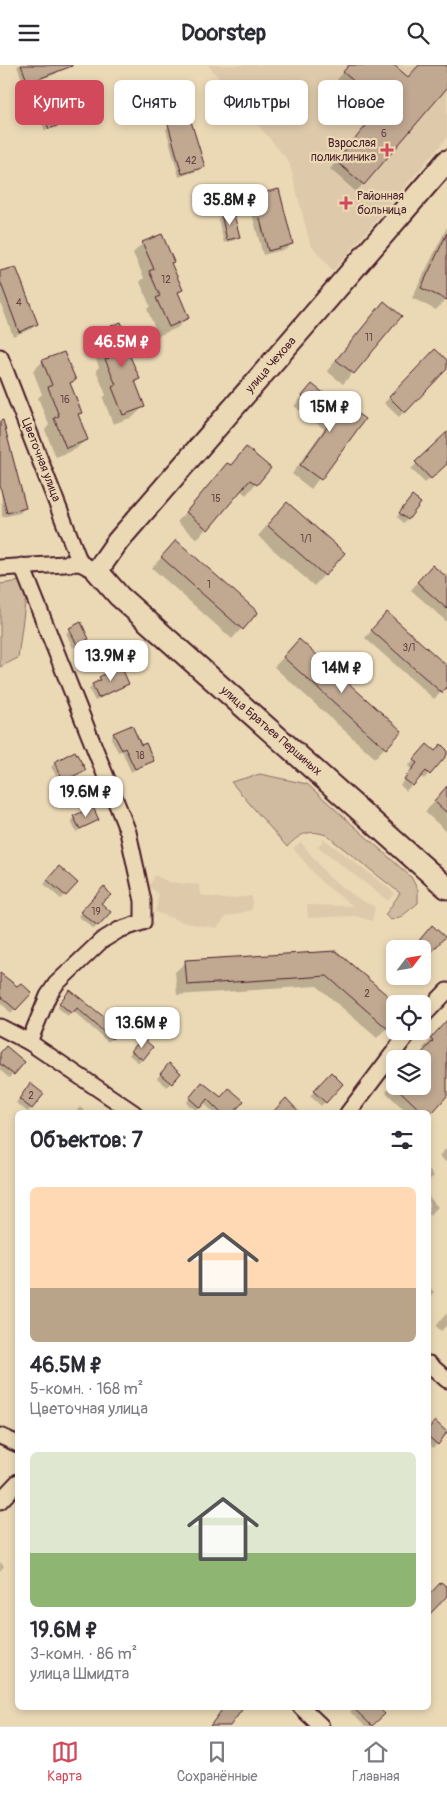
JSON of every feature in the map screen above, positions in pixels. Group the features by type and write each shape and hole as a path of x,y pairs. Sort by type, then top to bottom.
{"street":[{"name":"улица Чехова","path":"89,567 123,534 447,161"},
{"name":"Цветочная улица","path":"0,357 89,567"},
{"path":"22,567 128,832 142,901 142,922 119,930 101,941 56,984 48,996 28,1042"},
{"path":"0,568 89,567"},
{"name":"улица Братьев Першиных","path":"89,567 119,596 447,888"},
{"path":"431,1008 447,991"},
{"path":"0,1028 28,1042 130,1110"},
{"path":"350,1110 403,1040"},
{"path":"431,1366 447,1381"},
{"path":"0,1436 15,1443"},
{"path":"0,1501 15,1485"},
{"path":"304,1710 321,1726"}],"shaded area":[{"name":"Районная больница","path":"208,65 447,65 447,138 333,271 310,244 289,162 258,125 308,125 308,80 221,80"},
{"path":"28,580 18,658 0,667 0,584"},
{"path":"260,774 307,784 411,877 418,890 418,903 402,916 391,920 385,915 400,893 326,835 320,833 305,834 287,847 231,782"},
{"path":"324,839 395,893 388,901 318,847"},
{"path":"301,842 328,876 359,899 375,907 372,921 355,916 308,918 307,905 353,906 321,882 293,848"},
{"path":"155,875 169,882 199,885 201,895 224,899 252,896 252,910 226,917 217,928 185,923 155,912 159,894 149,887"}],"building":[{"path":"21,65 72,65 36,80 27,80"},
{"path":"349,65 394,65 408,77 419,65 447,65 447,88 364,185 336,161 367,125 403,125 403,80 352,80 343,72"},
{"path":"47,125 59,125 49,129"},
{"path":"168,125 192,125 205,167 182,174"},
{"path":"279,189 293,244 268,251 254,195"},
{"path":"233,211 240,237 227,240 221,214"},
{"path":"447,233 447,300 421,288"},
{"path":"162,234 174,262 171,263 183,290 178,292 189,318 169,327 156,298 160,296 149,271 154,269 142,242"},
{"path":"16,267 38,324 19,332 0,281 0,271"},
{"path":"384,301 402,316 354,374 336,360"},
{"path":"121,322 133,352 129,354 140,379 135,381 145,407 123,415 112,387 116,385 105,359 109,358 99,331"},
{"path":"435,349 447,360 447,369 405,413 389,397"},
{"path":"64,352 76,380 70,383 82,413 78,414 88,440 66,448 54,418 59,416 48,387 52,385 42,360"},
{"path":"312,384 341,407 344,404 365,419 321,480 300,465 333,419 302,396"},
{"path":"3,420 26,508 7,513 0,486 0,421"},
{"path":"447,432 447,464 431,479 415,462"},
{"path":"246,447 271,468 257,485 250,480 208,530 186,512 227,463 231,465"},
{"path":"412,496 421,503 408,520 399,513"},
{"path":"287,502 345,553 325,576 267,525"},
{"path":"176,540 258,612 243,630 161,557"},
{"path":"432,565 447,577 447,609 417,582"},
{"path":"387,612 447,666 447,687 442,693 371,630"},
{"path":"81,622 89,639 77,645 69,628"},
{"path":"299,639 402,731 386,749 283,657"},
{"path":"121,666 129,684 98,698 92,684 101,680 99,677"},
{"path":"132,725 141,745 146,743 154,761 135,769 125,748 122,750 113,733"},
{"path":"427,744 435,751 441,744 447,750 447,755 430,775 426,771 413,786 404,779 417,763 413,760"},
{"path":"75,751 86,770 64,781 54,762"},
{"path":"447,786 447,813 434,801"},
{"path":"93,807 99,820 80,829 73,816"},
{"path":"59,866 78,883 66,896 47,880"},
{"path":"104,886 111,895 101,903 111,912 98,926 80,912"},
{"path":"432,925 445,937 431,953 431,940 420,940"},
{"path":"336,951 387,995 386,1027 327,976 187,985 185,960"},
{"path":"0,973 17,986 21,983 32,993 16,1010 0,996"},
{"path":"70,990 109,1021 111,1019 122,1028 112,1039 77,1008 72,1014 59,1003"},
{"path":"447,1020 447,1096 431,1113 431,1110 420,1110 404,1095 431,1095 431,1050 424,1050 433,1041 431,1038"},
{"path":"142,1038 153,1047 143,1060 131,1051"},
{"path":"6,1046 25,1062 14,1075 0,1064 0,1053"},
{"path":"169,1063 181,1073 172,1084 160,1074"},
{"path":"331,1072 343,1084 326,1103 313,1091"},
{"path":"202,1082 221,1097 229,1088 244,1101 236,1110 218,1110 207,1099 200,1108 189,1098"},
{"path":"30,1083 44,1094 32,1109 19,1099"},
{"path":"286,1098 297,1110 275,1110"},
{"path":"435,1421 447,1432 438,1445 431,1439 431,1426"},
{"path":"441,1582 447,1587 447,1596 431,1613 431,1593"},
{"path":"222,1710 242,1710 230,1726 210,1726"},
{"path":"355,1710 381,1710 385,1714 372,1726"}],"place":[{"name":"Взрослая поликлиника","path":"387,150"},
{"name":"Районная больница","path":"346,203"}]}
